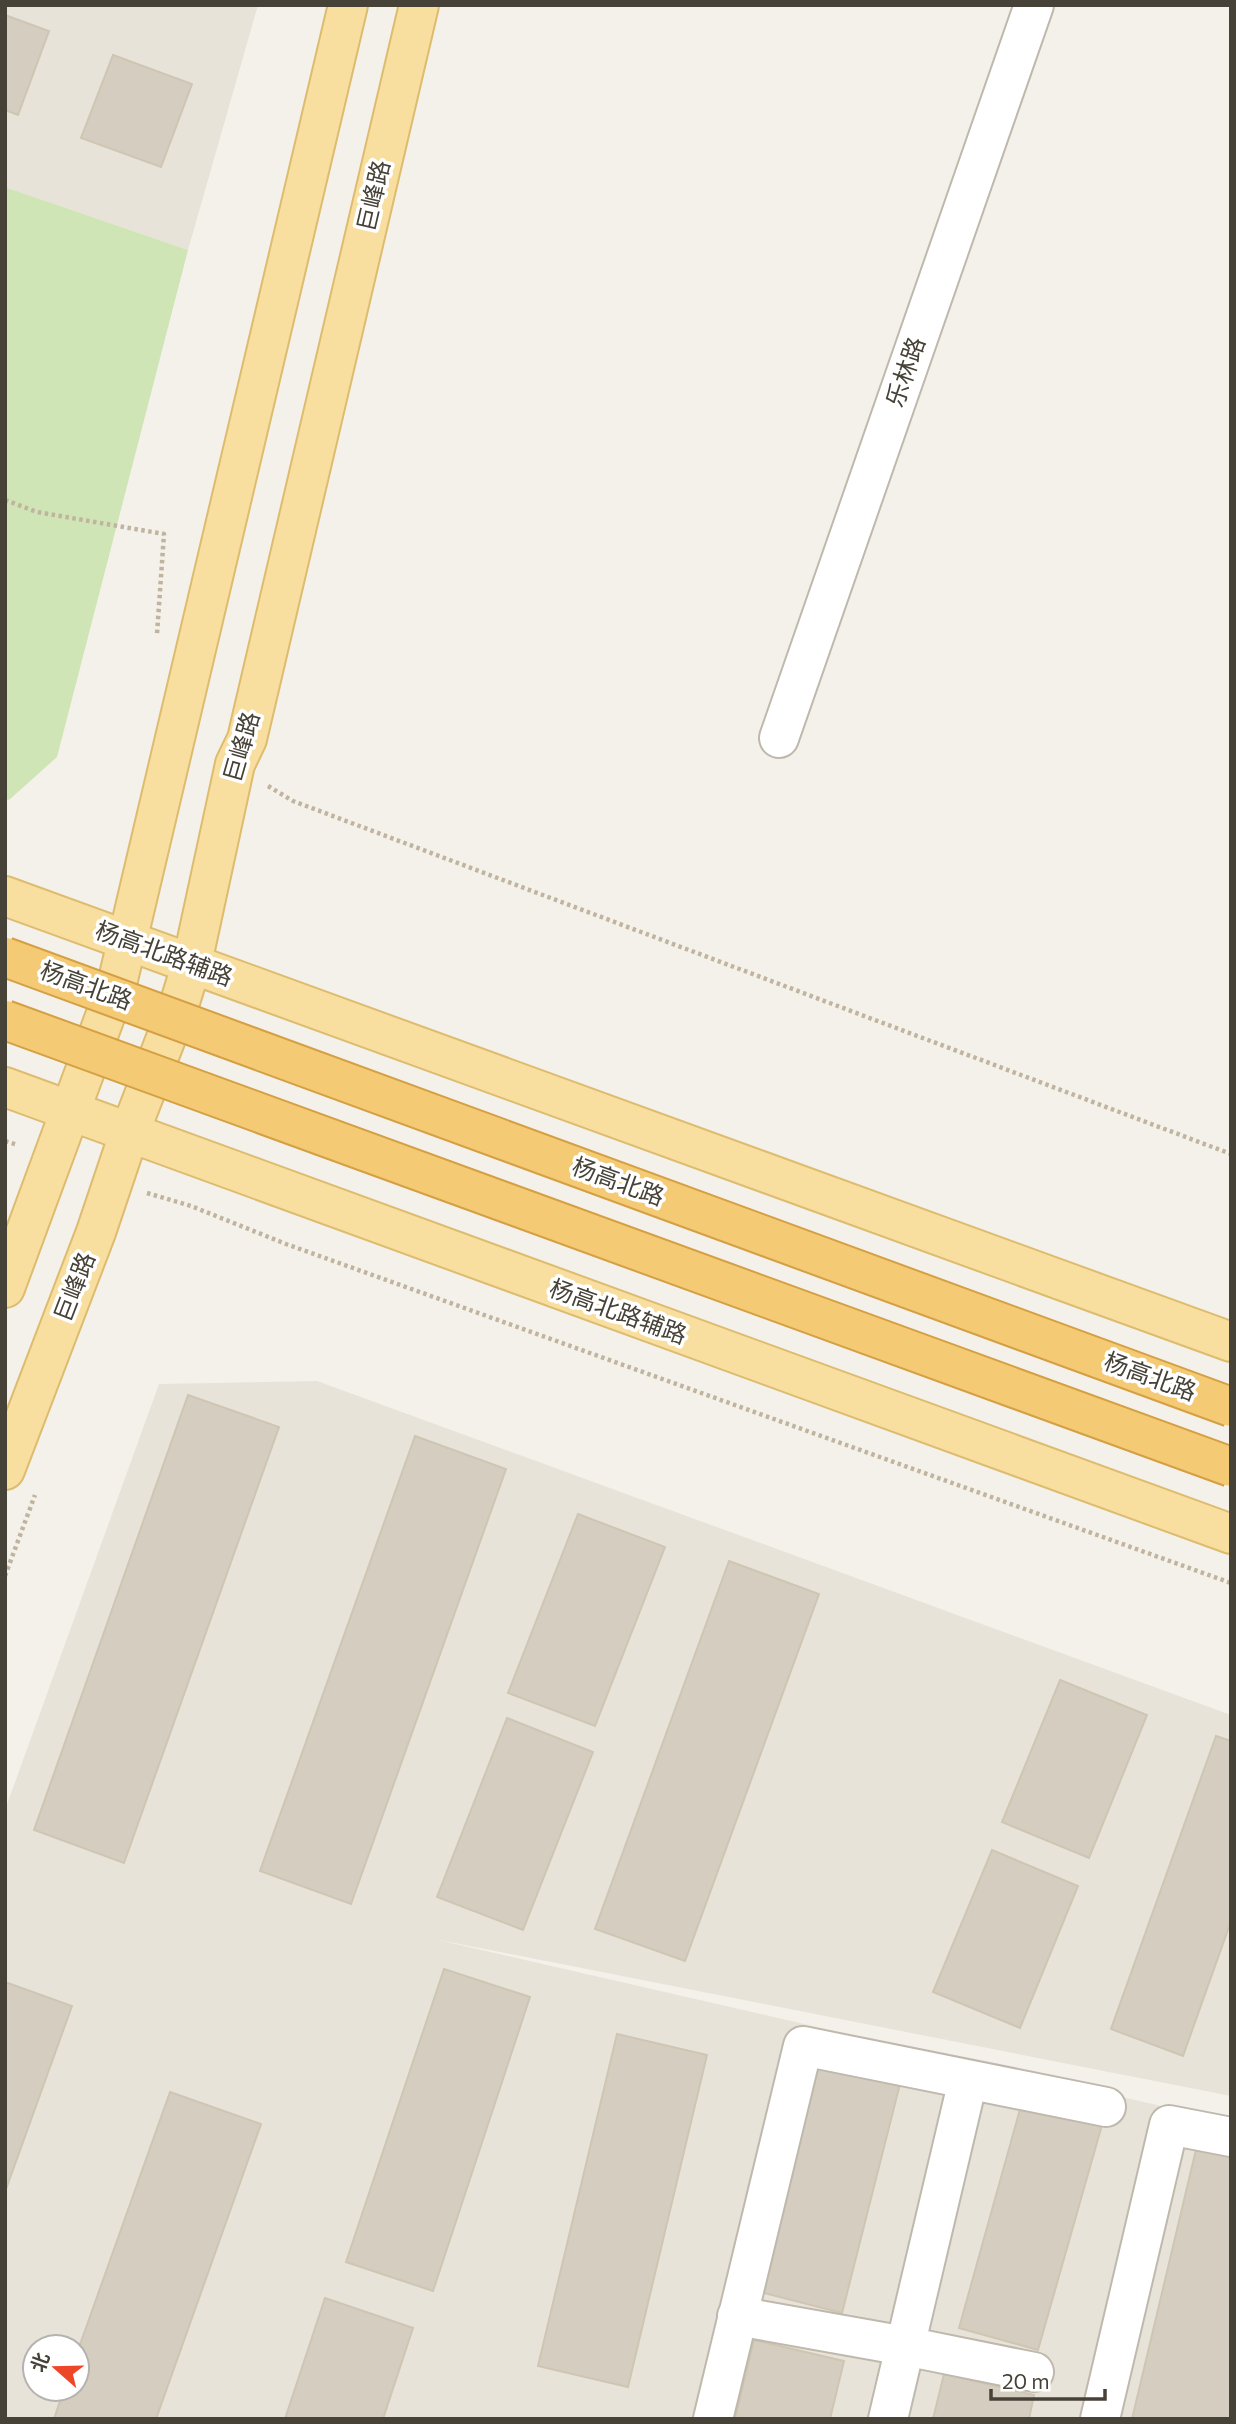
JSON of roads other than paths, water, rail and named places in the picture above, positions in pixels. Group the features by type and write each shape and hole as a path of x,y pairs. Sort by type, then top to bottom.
{"highway":[{"name":"杨高北路","path":"5,957 1231,1407"},
{"path":"5,1020 1231,1467"}],"main road":[{"path":"5,1289 117,984 348,5"},
{"name":"巨峰路","path":"5,1470 96,1232 192,963 235,764 247,738 419,5"},
{"name":"杨高北路辅路","path":"5,896 1231,1342"},
{"name":"杨高北路辅路","path":"5,1087 1231,1534"}],"street":[{"name":"乐林路","path":"779,738 1034,5"},
{"path":"713,2419 803,2046 1106,2107"},
{"path":"888,2419 968,2080"},
{"path":"1100,2419 1169,2125 1231,2137"},
{"path":"737,2316 1034,2372"}]}
